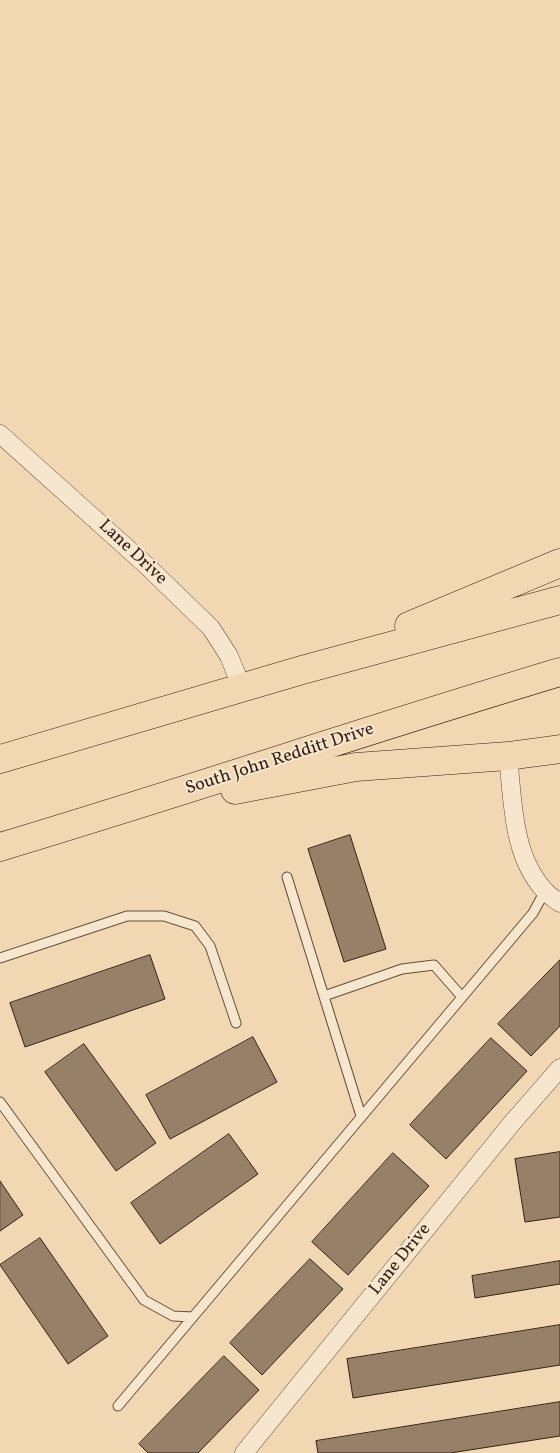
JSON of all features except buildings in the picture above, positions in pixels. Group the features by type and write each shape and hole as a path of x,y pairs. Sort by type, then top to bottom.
{"highway":[{"path":"302,670 560,563"},
{"path":"0,759 302,670 560,600"},
{"name":"South John Redditt Drive","path":"0,847 118,812 482,695 560,672"},
{"path":"118,812 356,767 508,756 560,748"}],"street":[{"name":"Lane Drive","path":"0,434 146,565 211,628 229,656 242,688"},
{"path":"508,756 516,832 529,868 545,892 560,903"},
{"name":"Lane Drive","path":"244,1453 512,1123 560,1068"}],"lane":[{"path":"286,877 361,1116"},
{"path":"118,1406 533,913 545,892"},
{"path":"0,958 127,916 164,916 195,926 210,946 236,1023"},
{"path":"324,996 402,969 434,965 462,997"},
{"path":"0,1102 144,1300 174,1316 193,1317"}]}
